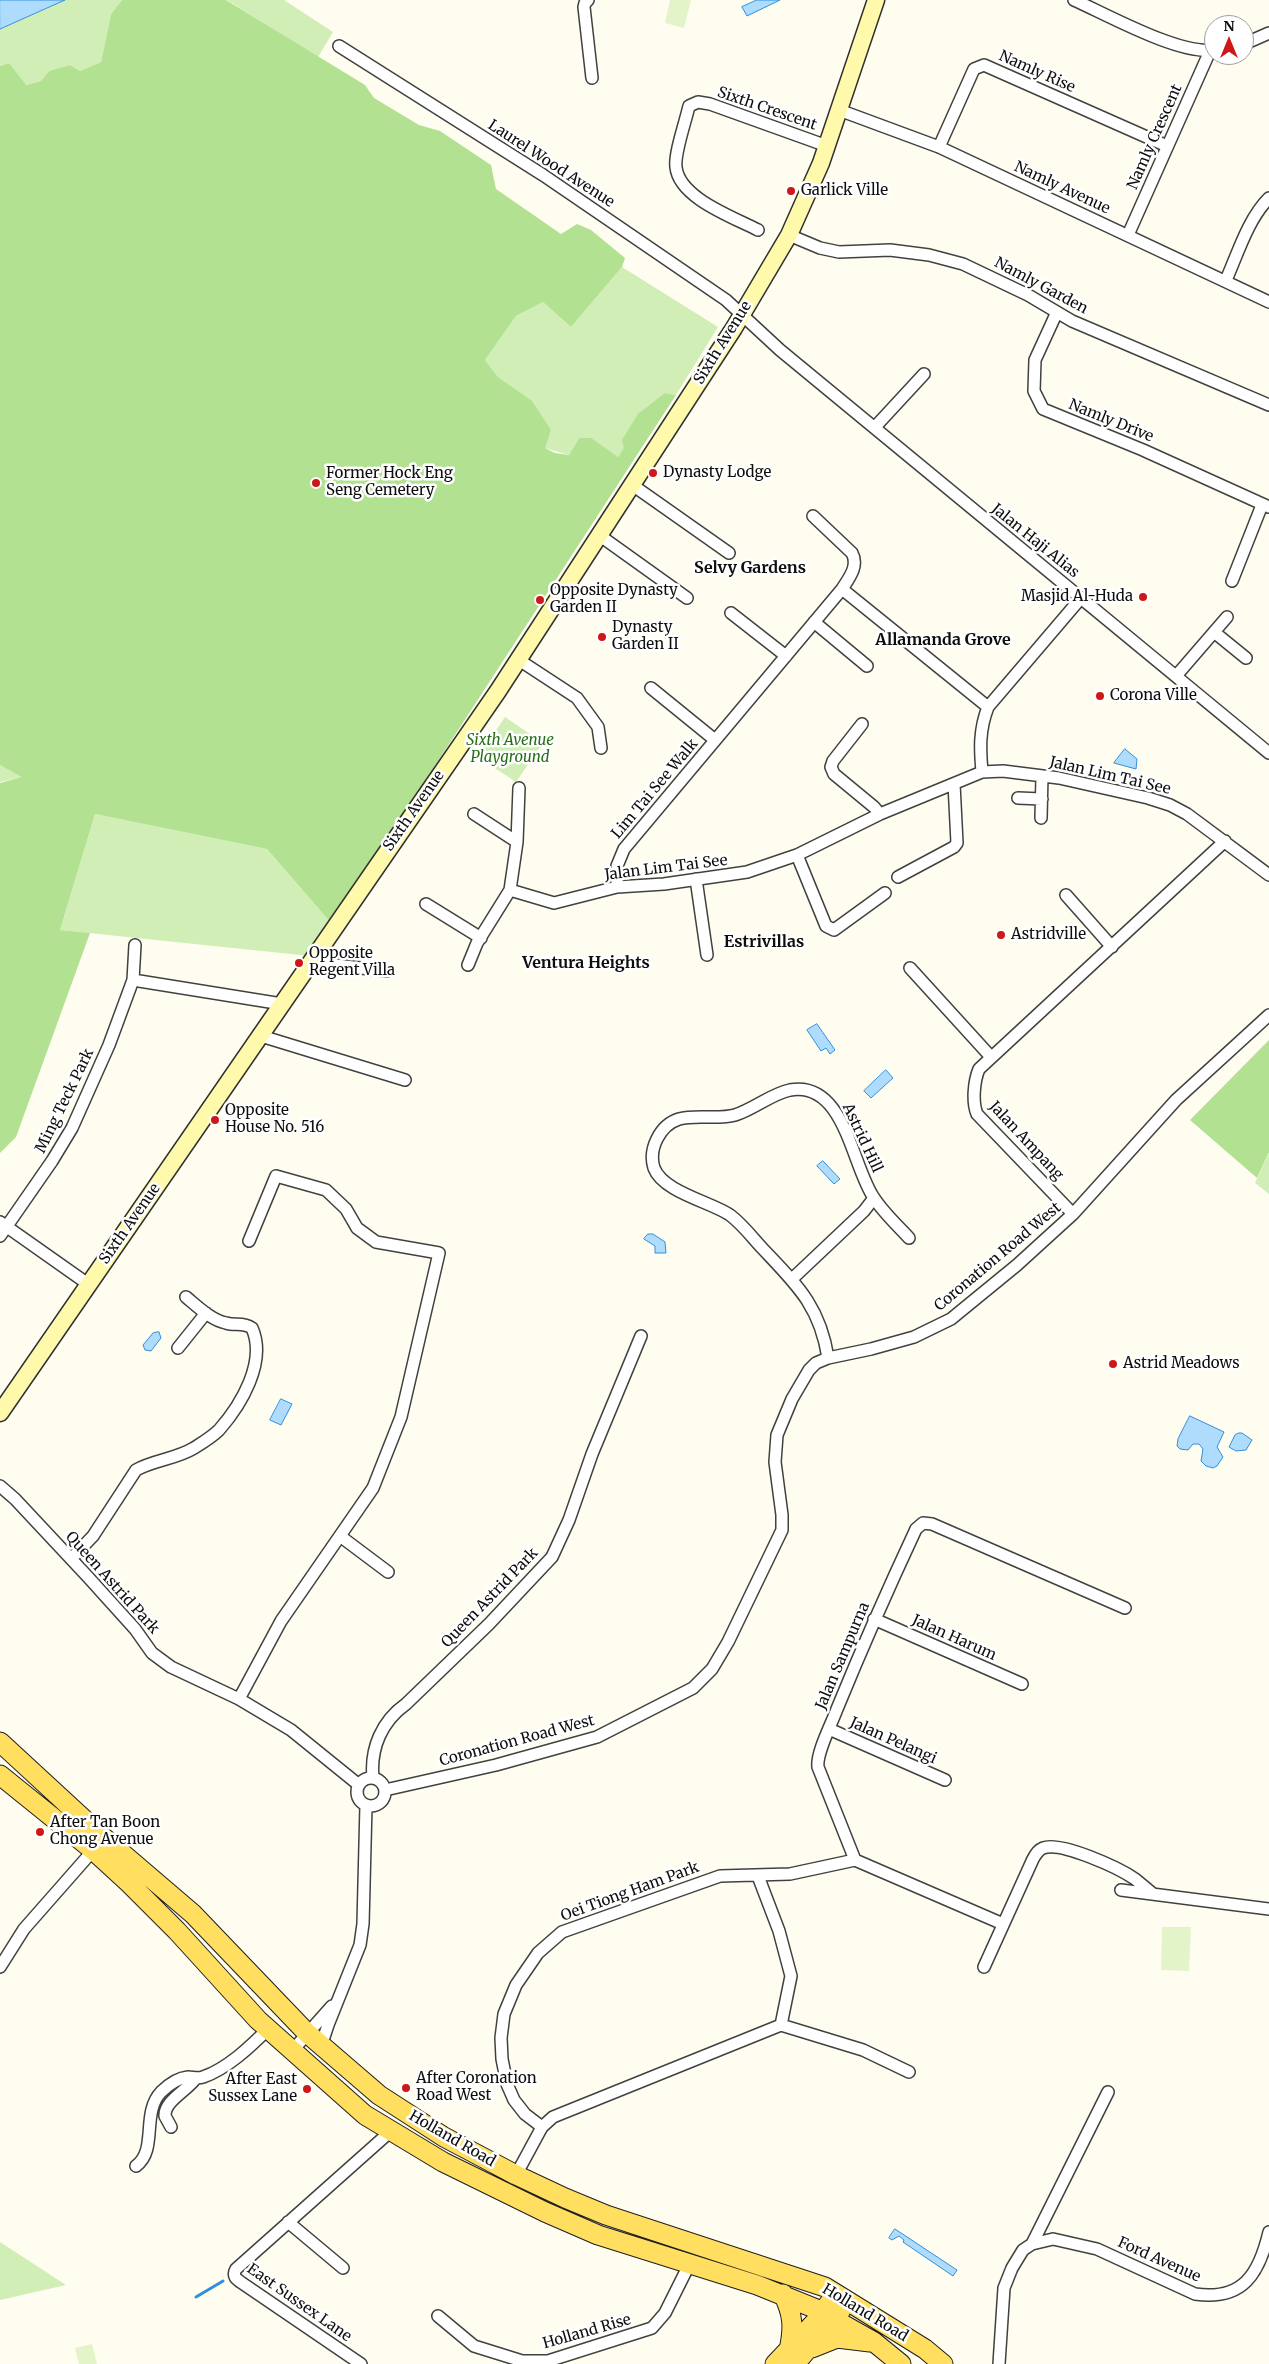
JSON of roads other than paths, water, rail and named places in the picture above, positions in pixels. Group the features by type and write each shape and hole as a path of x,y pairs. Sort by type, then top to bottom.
{"main road":[{"name":"Sixth Avenue","path":"0,1413 518,660 742,315 789,235 827,146 876,0"},
{"name":"Holland Road","path":"0,1742 98,1844 268,2029 365,2115 443,2162 545,2212 598,2235 782,2294 829,2315 874,2342 901,2364"},
{"name":"Holland Road","path":"0,1775 193,1914 307,2033 379,2095 444,2137 516,2175 606,2214 803,2278 842,2297 925,2349 943,2364"},
{"path":"782,2294 791,2309 793,2321 792,2357"},
{"path":"808,2349 842,2297"},
{"path":"792,2357 829,2315"},
{"path":"775,2364 837,2338 874,2342"}],"street":[{"path":"588,0 584,3 584,7 592,78"},
{"name":"Namly Crescent","path":"1074,0 1175,45 1193,50 1204,50"},
{"path":"1254,40 1269,33"},
{"name":"Laurel Wood Avenue","path":"339,46 543,175 726,300 742,315"},
{"name":"Namly Rise","path":"938,147 974,69 984,65 1166,146"},
{"name":"Namly Crescent","path":"1128,235 1166,146 1205,65"},
{"name":"Sixth Crescent","path":"758,230 708,205 679,180 675,165 689,106 698,102 710,104 827,146"},
{"name":"Namly Avenue","path":"839,110 938,147 1226,280 1269,302"},
{"path":"1226,280 1261,206 1269,198"},
{"name":"Namly Garden","path":"789,235 820,248 839,252 890,250 929,255 963,264 996,278 1072,321 1156,355 1205,379 1269,404"},
{"name":"Namly Drive","path":"1057,312 1035,360 1034,391 1043,409 1144,450 1265,506 1232,581"},
{"name":"Jalan Haji Alias","path":"742,315 780,350 1269,753"},
{"path":"875,427 924,374"},
{"path":"632,484 729,553"},
{"name":"Lim Tai See Walk","path":"617,886 617,866 624,849 842,589 852,572 856,559 852,553 813,516"},
{"path":"599,535 686,598"},
{"path":"842,589 988,707"},
{"path":"982,772 980,738 983,720 988,707 1081,598"},
{"path":"732,613 786,656"},
{"path":"1176,676 1227,617"},
{"path":"814,622 867,666"},
{"path":"1214,632 1246,658"},
{"path":"518,660 578,698 598,727 601,748"},
{"name":"Lim Tai See Walk","path":"651,688 715,740"},
{"path":"862,724 833,761 831,767 834,774 880,814"},
{"name":"Jalan Lim Tai See","path":"510,890 554,903 617,886 747,872 797,855 880,814 982,772 1042,776 1148,798 1170,805 1187,814 1269,875"},
{"path":"1042,776 1042,818"},
{"path":"898,877 954,847 957,843 954,784"},
{"path":"468,965 480,938 510,890 517,842 519,788"},
{"path":"1018,798 1042,799"},
{"path":"474,814 517,842"},
{"name":"Jalan Ampang","path":"1073,1214 977,1114 975,1106 977,1074 991,1056 1112,947 1225,841"},
{"path":"797,855 826,926 830,930 834,930 885,893"},
{"path":"696,879 707,955"},
{"path":"1066,895 1112,947"},
{"path":"426,904 480,938"},
{"name":"Ming Teck Park","path":"88,1284 2,1228 52,1161 72,1128 109,1046 133,980 135,945"},
{"path":"310,962 387,971"},
{"path":"910,968 991,1056"},
{"path":"133,980 282,1004"},
{"name":"Coronation Road West","path":"385,1790 496,1764 597,1737 693,1688 704,1679 728,1642 782,1530 782,1515 775,1462 777,1436 780,1426 809,1370 816,1363 828,1358 872,1349 914,1337 951,1320 1017,1265 1073,1214 1176,1100 1269,1015"},
{"path":"261,1036 405,1080"},
{"name":"Astrid Hill","path":"828,1358 818,1317 812,1304 792,1280 729,1215 671,1186 657,1174 653,1162 656,1141 666,1126 677,1120 725,1117 790,1090 810,1091 822,1097 836,1112 874,1198"},
{"path":"239,1700 281,1621 372,1488 401,1417 439,1253 376,1242 357,1228 346,1209 326,1190 276,1176 249,1242"},
{"path":"792,1280 864,1211 874,1198 909,1238"},
{"path":"71,1559 93,1536 136,1470 144,1465 192,1450 218,1431 233,1410 252,1376 256,1347 252,1328 239,1324 225,1323 206,1313 186,1297"},
{"path":"178,1348 206,1313"},
{"name":"Queen Astrid Park","path":"373,1778 376,1740 394,1712 406,1704 489,1624 552,1558 569,1520 592,1454 641,1336"},
{"name":"Queen Astrid Park","path":"0,1486 21,1504 135,1629 152,1653 170,1667 239,1700 291,1730 359,1784"},
{"name":"Jalan Sampurna","path":"855,1860 818,1767 818,1760 874,1619 916,1529 923,1523 932,1524 1125,1608"},
{"path":"340,1536 388,1572"},
{"name":"Jalan Harum","path":"874,1619 1022,1684"},
{"name":"Jalan Pelangi","path":"829,1729 945,1780"},
{"path":"322,2046 337,2001 345,1987 360,1945 363,1924 366,1805 357,1796 359,1784 366,1779 373,1778 381,1782 385,1790 384,1798 379,1804 366,1805"},
{"path":"0,1967 24,1930 98,1844"},
{"path":"984,1967 1036,1852 1044,1848 1055,1846 1067,1848 1103,1863 1133,1878 1153,1894"},
{"path":"855,1860 1003,1924"},
{"name":"Oei Tiong Ham Park","path":"542,2127 525,2114 514,2100 507,2084 502,2059 501,2038 504,2014 516,1985 538,1953 562,1932 706,1880 728,1875 790,1874 855,1860"},
{"path":"758,1876 774,1915 791,1976 781,2025"},
{"path":"1121,1890 1269,1909"},
{"path":"292,2051 337,2001"},
{"path":"516,2175 542,2127 563,2112 781,2025 863,2050 909,2072"},
{"path":"136,2166 142,2162 146,2153 150,2110 161,2092 176,2080 188,2077 203,2077 246,2051 268,2029"},
{"path":"171,2126 165,2116 167,2106 196,2078"},
{"path":"999,2364 1004,2288 1012,2268 1023,2250 1032,2244 1108,2092"},
{"name":"East Sussex Lane","path":"361,2364 234,2276 236,2269 391,2131"},
{"path":"288,2222 344,2268"},
{"name":"Ford Avenue","path":"1032,2244 1054,2239 1096,2249 1195,2294 1210,2296 1224,2295 1241,2287 1252,2276 1262,2261 1269,2232"},
{"name":"Holland Rise","path":"438,2316 474,2346 522,2361 548,2360 652,2328 665,2313 690,2265"}],"water":[{"path":"0,0 65,0 0,29"},
{"path":"757,0 780,0 747,16 742,7"},
{"path":"1125,749 1137,759 1136,769 1114,763"},
{"path":"817,1024 835,1050 830,1054 826,1048 821,1051 807,1030"},
{"path":"886,1070 893,1078 871,1098 864,1091"},
{"path":"823,1161 840,1179 834,1184 817,1166"},
{"path":"648,1234 653,1234 665,1242 666,1253 655,1253 655,1246 644,1239"},
{"path":"159,1332 161,1338 151,1351 145,1350 143,1345 153,1333"},
{"path":"281,1399 292,1404 281,1425 270,1420"},
{"path":"1190,1416 1224,1432 1217,1447 1223,1457 1217,1466 1213,1468 1206,1466 1201,1461 1203,1449 1199,1444 1193,1444 1188,1450 1180,1449 1177,1446 1178,1439"},
{"path":"1239,1433 1252,1440 1246,1450 1236,1451 1229,1447 1235,1435"},
{"path":"895,2229 957,2270 953,2276 903,2242 904,2240 899,2236 892,2240 889,2238"}],"waterway":[{"path":"196,2297 223,2281"}],"place":[{"name":"Garlick Ville","path":"791,191"},
{"name":"Dynasty Lodge","path":"653,473"},
{"name":"Former Hock Eng Seng Cemetery","path":"316,483"},
{"name":"Masjid Al-Huda","path":"1143,597"},
{"name":"Opposite Dynasty Garden II","path":"540,600"},
{"name":"Dynasty Garden II","path":"602,637"},
{"name":"Corona Ville","path":"1100,696"},
{"name":"Astridville","path":"1001,935"},
{"name":"Opposite Regent Villa","path":"299,963"},
{"name":"Opposite House No. 516","path":"215,1120"},
{"name":"Astrid Meadows","path":"1113,1364"},
{"name":"After Tan Boon Chong Avenue","path":"40,1832"},
{"name":"After Coronation Road West","path":"406,2088"},
{"name":"After East Sussex Lane","path":"307,2089"}],"district":[{"name":"Selvy Gardens","path":"750,568"},
{"name":"Allamanda Grove","path":"943,640"},
{"name":"Estrivillas","path":"764,942"},
{"name":"Ventura Heights","path":"586,963"}],"park label":[{"name":"Sixth Avenue Playground","path":"510,750"}]}
